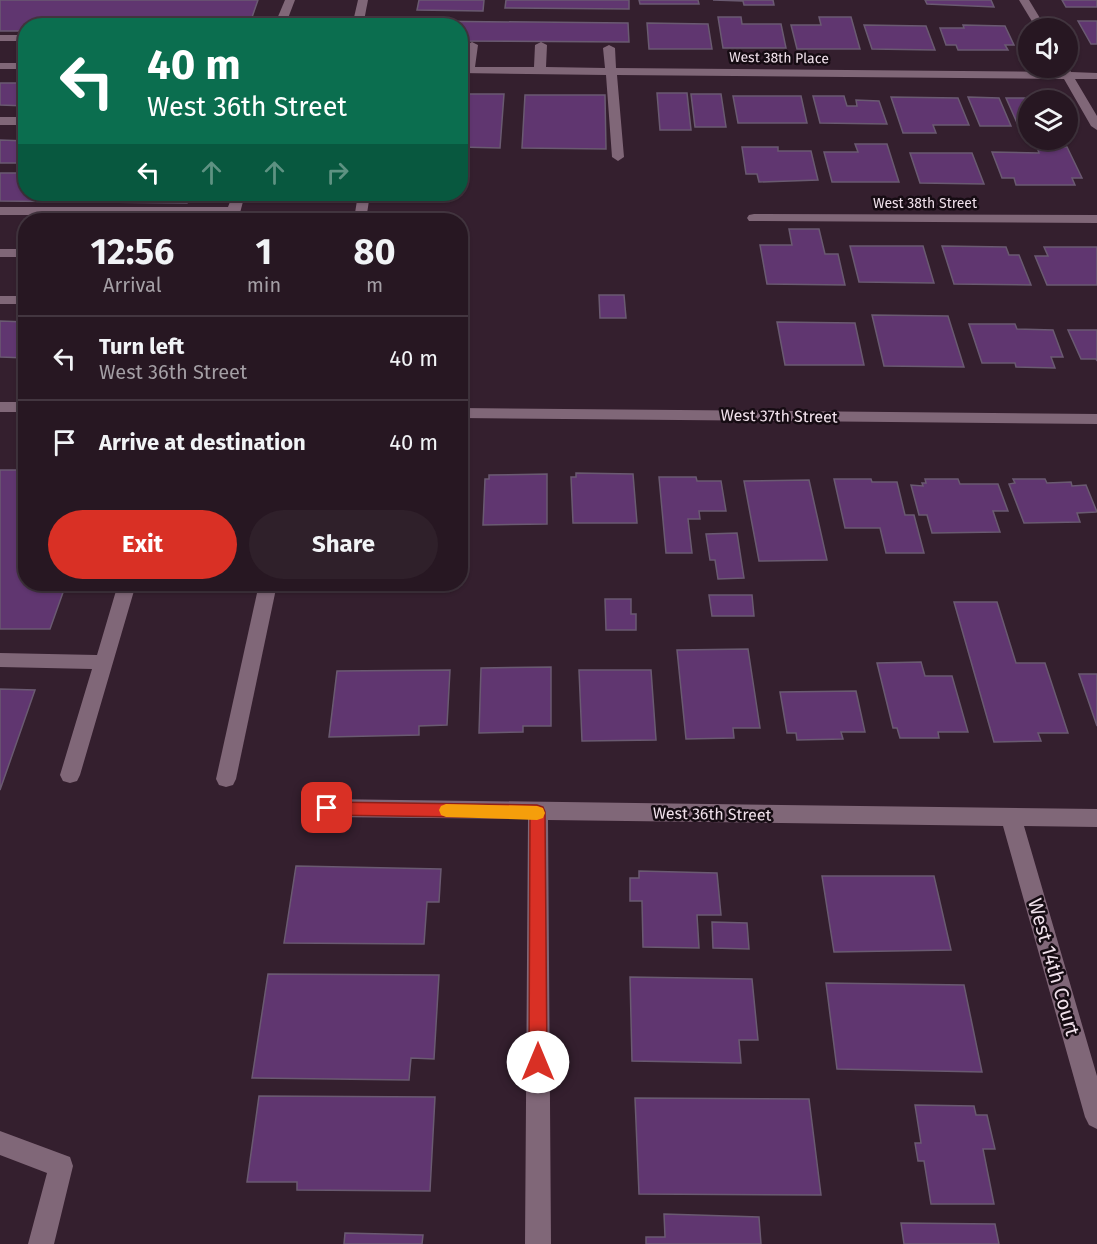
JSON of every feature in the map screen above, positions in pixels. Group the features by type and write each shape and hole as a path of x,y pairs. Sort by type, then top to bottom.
{"street":[{"path":"282,18 290,0"},
{"path":"359,18 363,0"},
{"path":"1024,0 1035,18"},
{"path":"0,38 18,38"},
{"path":"468,59 472,45"},
{"path":"540,71 541,45"},
{"path":"609,48 618,157"},
{"path":"0,66 18,66"},
{"name":"West 38th Place","path":"468,70 1018,71"},
{"name":"West 38th Place","path":"1078,73 1097,76"},
{"path":"1069,78 1097,126"},
{"path":"0,121 18,121"},
{"path":"0,211 93,213"},
{"name":"West 38th Street","path":"754,218 1097,219"},
{"path":"0,253 18,253"},
{"path":"0,300 18,300"},
{"path":"0,407 18,407"},
{"name":"West 37th Street","path":"468,412 1097,419"},
{"path":"70,775 125,591"},
{"path":"226,779 266,591"},
{"path":"0,660 104,662"},
{"name":"West 36th Street","path":"327,808 1097,818"},
{"path":"537,812 538,1244"},
{"name":"West 14th Court","path":"1011,817 1097,1118"},
{"path":"0,1143 61,1166 41,1244"}],"building":[{"path":"0,0 258,0 252,18 18,18 18,31 0,31"},
{"path":"419,0 484,0 483,11 417,10"},
{"path":"506,0 629,0 629,9 505,8"},
{"path":"639,0 698,0 699,4 640,4"},
{"path":"713,0 773,0 774,5 744,5 743,1"},
{"path":"925,0 991,0 994,7 927,4"},
{"path":"1062,0 1097,0 1097,7 1066,7"},
{"path":"718,17 741,17 742,24 781,24 786,48 723,48"},
{"path":"819,17 851,17 860,49 797,49 791,25 821,25"},
{"path":"468,21 628,23 629,42 468,41"},
{"path":"1078,21 1097,21 1097,44 1091,44"},
{"path":"647,23 708,24 712,49 649,49"},
{"path":"864,25 926,26 935,50 872,49"},
{"path":"963,25 1005,26 1014,45 1005,45 1008,50 958,50 956,45 946,45 940,28 964,28"},
{"path":"0,83 18,83 18,106 0,105"},
{"path":"657,93 687,93 691,130 660,130"},
{"path":"468,94 504,94 500,148 468,147"},
{"path":"691,94 721,94 726,127 695,127"},
{"path":"525,95 605,95 606,149 522,148"},
{"path":"733,96 801,96 807,123 738,123"},
{"path":"813,96 844,96 847,106 857,106 856,100 879,101 887,124 820,123"},
{"path":"891,97 958,98 969,125 933,125 936,133 903,133"},
{"path":"968,97 999,98 1011,126 980,126"},
{"path":"1006,98 1018,98 1018,125"},
{"path":"0,140 18,141 18,163 0,163"},
{"path":"855,144 887,144 899,182 832,182 824,152 858,152"},
{"path":"742,147 778,147 778,151 811,151 818,180 759,182 757,174 746,174"},
{"path":"1038,150 1068,150 1082,178 1072,178 1075,185 1016,185 1014,178 1002,178 992,152 1039,153"},
{"path":"910,153 972,153 984,184 920,183"},
{"path":"0,173 18,173 18,201 188,201 187,203 0,201"},
{"path":"789,229 819,229 825,254 838,254 845,285 767,284 760,245 792,245"},
{"path":"850,246 923,246 934,283 859,282"},
{"path":"942,246 1006,247 1009,255 1019,255 1031,285 954,284"},
{"path":"1044,247 1097,247 1097,285 1047,285 1035,256 1048,256"},
{"path":"599,295 624,295 626,318 600,318"},
{"path":"872,315 948,316 964,367 884,366"},
{"path":"0,321 18,322 18,358 0,357"},
{"path":"777,322 855,323 864,365 785,365"},
{"path":"969,324 1015,324 1017,329 1053,330 1063,357 1051,357 1055,368 1016,367 1015,363 982,363"},
{"path":"1068,330 1097,330 1097,361 1096,359 1081,359"},
{"path":"0,470 18,470 18,591 64,591 50,629 0,629"},
{"path":"576,473 633,474 637,523 573,523 571,477 576,477"},
{"path":"547,474 547,524 483,525 485,479 489,479 489,475"},
{"path":"659,477 696,477 697,481 721,481 726,511 699,511 700,519 688,519 692,553 666,553"},
{"path":"834,479 897,482 905,515 914,515 924,553 886,553 880,528 845,528"},
{"path":"925,479 958,479 960,484 998,484 1008,511 993,511 1000,532 932,533 927,515 919,515 911,485 923,486 922,483 926,483"},
{"path":"1013,479 1045,479 1047,483 1071,482 1072,486 1086,485 1097,512 1077,513 1080,522 1024,523 1009,484 1015,483"},
{"path":"809,480 827,560 759,561 744,481"},
{"path":"737,533 744,578 718,579 715,560 710,560 706,534"},
{"path":"709,595 752,595 754,616 712,616"},
{"path":"605,599 631,599 631,614 636,614 636,630 606,630"},
{"path":"954,602 997,602 1016,663 1045,663 1068,733 1038,733 1041,741 994,742"},
{"path":"748,649 760,728 733,728 734,738 686,739 677,650"},
{"path":"921,662 925,676 952,676 968,732 938,732 939,738 900,738 897,728 893,728 877,663"},
{"path":"551,667 551,726 523,726 523,732 479,733 481,668"},
{"path":"450,670 447,725 419,726 419,735 329,737 337,671"},
{"path":"579,670 651,670 656,740 582,741"},
{"path":"1079,674 1097,674 1097,726"},
{"path":"0,689 35,690 0,790"},
{"path":"856,691 865,732 841,732 843,739 797,740 796,733 787,733 780,692"},
{"path":"296,866 441,869 439,902 427,902 424,944 284,943"},
{"path":"639,871 717,873 721,915 697,915 699,948 643,947 642,901 630,901 630,878 639,878"},
{"path":"822,876 934,876 951,950 834,952"},
{"path":"712,922 747,923 749,949 713,948"},
{"path":"268,974 439,975 434,1059 411,1058 409,1080 252,1078"},
{"path":"630,977 752,979 758,1040 739,1040 741,1063 632,1061"},
{"path":"826,983 964,985 982,1072 837,1069"},
{"path":"259,1096 435,1097 430,1191 297,1190 297,1182 247,1182"},
{"path":"635,1098 809,1099 821,1195 639,1194"},
{"path":"915,1105 974,1106 976,1115 987,1115 995,1149 983,1149 994,1204 931,1204 924,1161 918,1161 915,1143 921,1143"},
{"path":"664,1214 759,1217 761,1244 646,1244 646,1237 665,1237"},
{"path":"901,1223 995,1224 999,1244 904,1244"},
{"path":"345,1233 423,1235 422,1244 344,1244"}],"slow traffic":[{"path":"446,810 537,813"}],"route":[{"path":"327,808 537,812 538,1062"}]}
